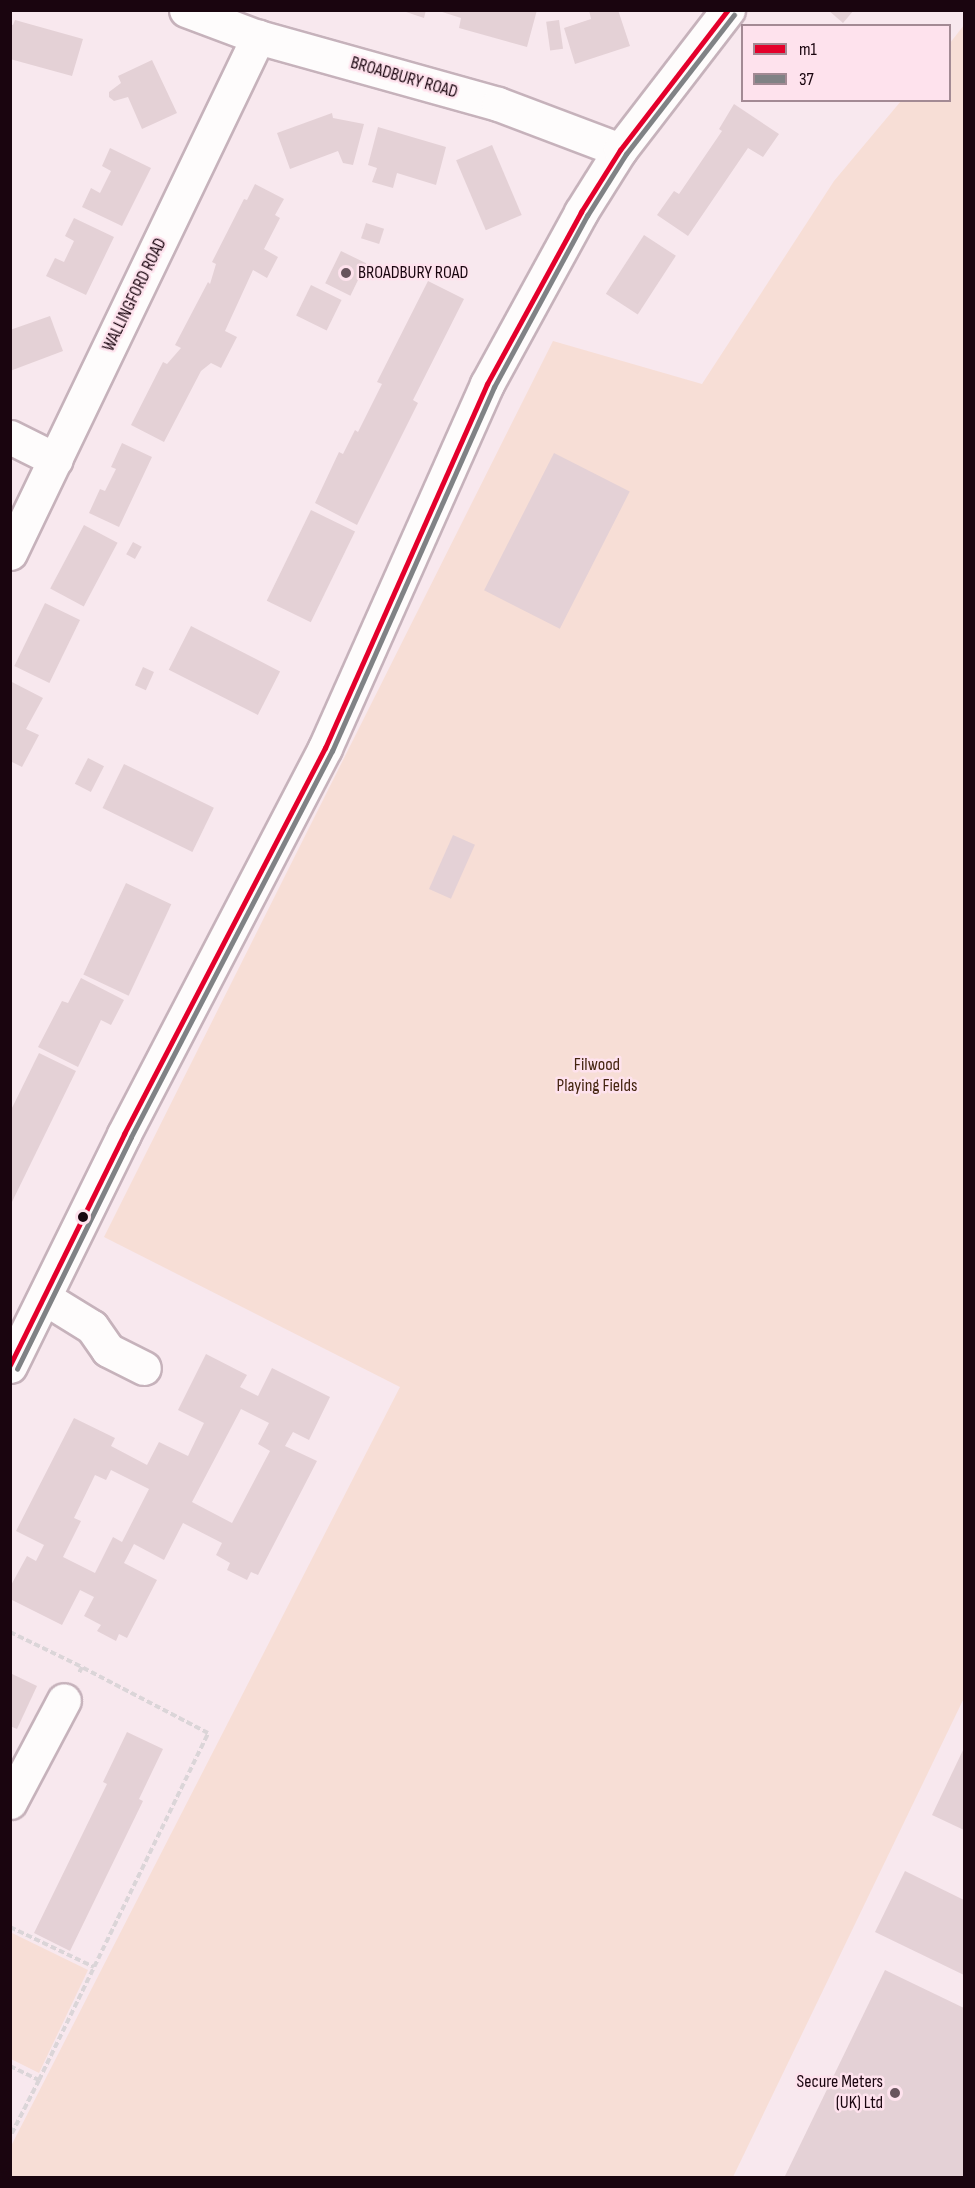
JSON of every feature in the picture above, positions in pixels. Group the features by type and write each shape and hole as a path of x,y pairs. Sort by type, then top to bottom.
{"street":[{"name":"BROADBURY ROAD","path":"186,10 258,37 498,104 620,150"},
{"path":"10,1366 124,1134 325,748 487,384 581,212 620,150 728,10"},
{"name":"WALLINGFORD ROAD","path":"10,553 258,37"},
{"path":"10,437 56,460"},
{"path":"45,1298 92,1327 108,1350 144,1368"},
{"path":"10,1802 64,1700"}],"path":[{"path":"10,1632 208,1733 10,2137"},
{"path":"64,1700 82,1667"},
{"path":"10,1927 94,1967"},
{"path":"10,2066 39,2080"}],"green space":[{"name":"Filwood Playing Fields","path":"964,25 964,1698 733,2177 11,2178 10,2148 400,1387 104,1237 553,341 702,384 834,181 900,102 951,102 951,42"},
{"path":"10,1932 88,1970 39,2073 11,2059"}],"building":[{"path":"400,10 426,10 424,18"},
{"path":"436,10 537,10 527,47 459,28 461,18"},
{"path":"589,10 618,10 630,46 575,64 564,28 591,19"},
{"path":"828,10 854,10 843,23"},
{"path":"15,20 83,39 72,76 10,59 10,24 13,25"},
{"path":"559,20 563,49 550,51 546,22"},
{"path":"152,60 177,113 142,129 128,97 114,101 109,97 109,92 121,83 118,76"},
{"path":"734,104 779,134 763,157 748,148 688,236 657,215 674,191 679,194 722,131 719,129"},
{"path":"332,113 333,118 364,124 353,165 343,163 338,151 290,169 277,133"},
{"path":"378,127 446,147 436,185 397,173 393,188 372,182 377,168 368,165"},
{"path":"492,145 522,215 486,230 456,160"},
{"path":"110,148 151,168 122,226 82,207 91,188 100,193 111,171 102,166"},
{"path":"255,184 284,199 275,215 280,218 264,249 278,257 267,278 253,270 225,331 237,337 221,368 211,363 201,371 164,442 131,425 163,362 167,364 181,348 175,345 208,282 210,284 216,264 212,262 244,199 247,200"},
{"path":"74,218 114,237 86,295 46,276 55,258 64,262 74,241 65,236"},
{"path":"366,223 384,229 379,244 361,238"},
{"path":"644,235 676,256 638,314 606,294"},
{"name":"BROADBURY ROAD","path":"341,251 366,263 350,296 325,283"},
{"path":"428,281 464,299 413,400 418,403 357,525 315,503 339,452 343,454 355,430 358,432 382,384 377,382"},
{"path":"311,285 342,300 327,330 296,316"},
{"path":"50,316 63,351 10,371 10,330"},
{"path":"122,443 152,457 119,527 89,513 100,489 105,491 116,469 111,467"},
{"path":"554,453 630,492 560,629 484,590"},
{"path":"311,510 355,531 311,622 267,601"},
{"path":"84,525 118,543 84,606 50,589"},
{"path":"133,542 142,547 135,559 126,554"},
{"path":"45,603 80,620 49,683 14,666"},
{"path":"191,626 280,671 258,715 169,670"},
{"path":"143,667 154,672 146,690 135,685"},
{"path":"10,681 43,698 26,729 39,735 22,767 10,761"},
{"path":"88,758 104,766 91,792 75,784"},
{"path":"124,764 214,808 192,852 103,808"},
{"path":"453,835 475,845 451,899 429,889"},
{"path":"126,883 171,904 129,996 83,975"},
{"path":"81,978 124,1000 111,1025 101,1020 78,1067 38,1047 62,1001 68,1003"},
{"path":"39,1053 76,1071 10,1206 10,1112"},
{"path":"206,1354 247,1375 240,1387 258,1396 272,1368 330,1397 309,1440 293,1432 285,1446 317,1461 258,1575 251,1572 247,1580 227,1570 230,1563 216,1555 222,1543 183,1523 164,1560 134,1544 124,1563 157,1580 127,1638 119,1634 116,1641 97,1631 101,1625 84,1616 94,1597 80,1590 62,1625 10,1599 10,1587 27,1556 36,1561 44,1545 16,1531 74,1418 115,1438 111,1446 147,1465 159,1442 188,1456 204,1423 178,1410","holes":["241,1409 269,1423 258,1444 270,1451 232,1523 192,1502","111,1470 149,1489 122,1542 113,1537 95,1573 63,1557 81,1521 74,1518 95,1475 106,1480"]},
{"path":"10,1673 37,1686 17,1729 10,1726"},
{"path":"127,1732 163,1749 139,1799 143,1801 70,1951 34,1933 107,1784 103,1782"},
{"path":"964,1748 964,1830 932,1815"},
{"path":"905,1871 964,1900 964,1975 875,1932"},
{"name":"Secure Meters (UK) Ltd","path":"885,1970 964,2008 964,2178 784,2178"}],"transit line":[{"name":"m1","path":"10,1365 124,1134 325,748 487,384 581,212 620,150 728,10"},
{"name":"37","path":"17,1369 131,1137 332,751 494,387 587,216 626,154 734,15"}],"place":[{"name":"BROADBURY ROAD","path":"346,273"},
{"name":"Secure Meters (UK) Ltd","path":"895,2093"}]}
